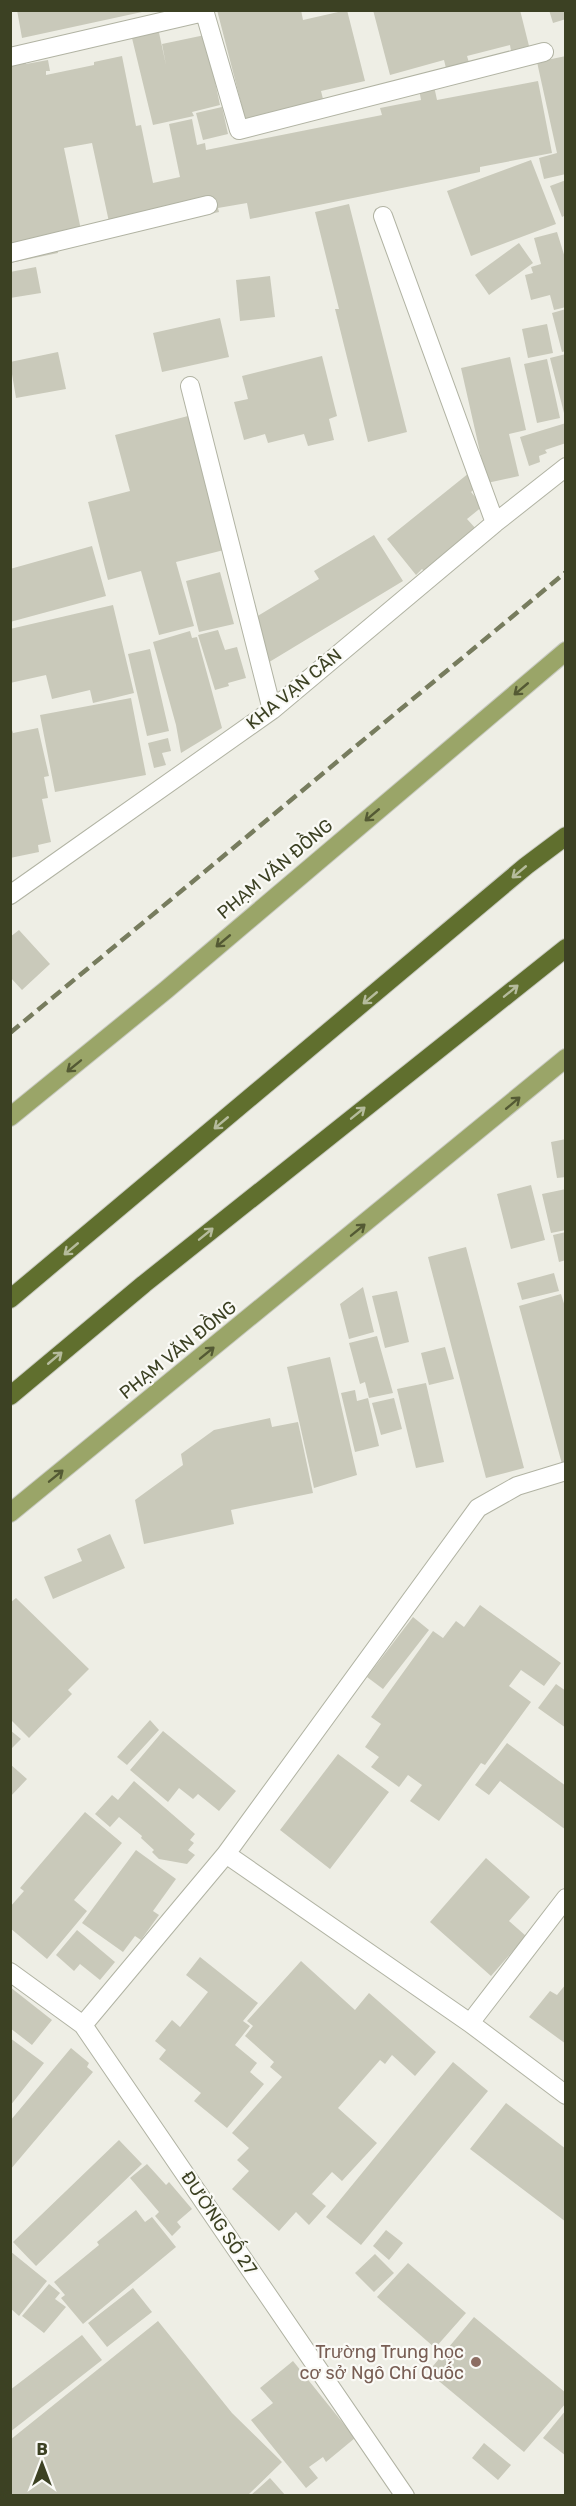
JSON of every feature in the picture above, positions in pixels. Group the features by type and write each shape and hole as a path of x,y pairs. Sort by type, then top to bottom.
{"highway":[{"path":"10,1299 517,874 566,836"},
{"path":"10,1396 144,1284 566,948"}],"main road":[{"name":"PHẠM VĂN ĐỒNG","path":"10,1117 165,990 566,651"},
{"name":"PHẠM VĂN ĐỒNG","path":"10,1514 566,1058"}],"street":[{"path":"10,57 204,11 238,130 544,52"},
{"path":"10,253 207,205"},
{"path":"383,216 495,523"},
{"path":"190,386 272,710"},
{"name":"KHA VẠN CÂN","path":"10,896 272,710 495,523 566,467"},
{"path":"83,2025 226,1854 478,1509 517,1486 566,1471"},
{"path":"226,1854 470,2023 566,2095"},
{"path":"470,2023 566,1898"},
{"name":"ĐƯỜNG SỐ 27","path":"10,1972 83,2025 405,2496"}],"building":[{"path":"17,10 142,10 142,12 22,38"},
{"path":"217,10 301,10 303,20 347,10 365,81 321,91 324,103 246,122"},
{"path":"373,10 520,10 529,46 511,51 510,45 467,56 470,66 447,72 444,60 390,75"},
{"path":"549,10 566,10 566,19 553,23"},
{"path":"158,28 166,65 162,44 205,35 220,105 192,112 194,116 153,125 131,34"},
{"path":"122,56 136,126 141,125 153,183 180,177 169,124 192,119 197,145 205,143 206,150 382,115 380,108 421,100 419,89 434,86 437,100 538,81 552,153 480,167 480,172 250,219 247,203 218,208 219,212 187,219 109,222 92,143 64,148 81,230 55,235 58,253 10,263 10,63 26,60 26,64 48,60 50,71 46,71 46,75 94,65 94,62"},
{"path":"566,56 566,174 544,179 539,158 557,153 537,62"},
{"path":"222,107 228,134 203,140 196,113"},
{"path":"531,160 556,224 471,256 447,191"},
{"path":"566,180 566,215 562,217 550,186"},
{"path":"349,204 407,432 368,442 335,309 339,309 315,212"},
{"path":"557,232 566,261 566,307 554,310 550,295 531,300 525,275 533,273 531,267 541,264 534,238"},
{"path":"519,243 533,263 489,295 475,275"},
{"path":"36,267 41,293 10,298 10,272"},
{"path":"270,276 275,317 240,321 236,280"},
{"path":"566,309 566,351 562,352 552,313"},
{"path":"220,318 229,357 162,372 153,333"},
{"path":"547,324 553,353 528,358 522,329"},
{"path":"58,352 66,389 16,398 10,362"},
{"path":"566,354 566,417 565,417 550,358"},
{"path":"322,356 337,416 329,419 334,440 308,446 304,434 268,443 265,434 244,440 234,402 248,399 242,376"},
{"path":"510,357 526,430 509,434 519,476 487,483 461,368"},
{"path":"547,359 560,418 537,423 524,364"},
{"path":"188,416 224,550 176,562 194,626 159,635 141,571 108,580 88,502 130,491 115,435"},
{"path":"566,423 566,443 545,450 547,453 539,456 540,462 529,466 520,437"},
{"path":"469,473 479,485 471,492 483,506 467,519 477,530 425,572 422,569 416,575 387,539"},
{"path":"374,535 403,581 266,664 256,617 319,579 314,571"},
{"path":"92,546 106,596 10,622 10,569"},
{"path":"220,572 234,624 199,632 186,581"},
{"path":"113,605 134,693 93,703 90,690 52,699 46,675 10,683 10,629"},
{"path":"218,630 225,650 237,647 246,678 228,683 229,686 215,690 198,635"},
{"path":"190,631 192,638 197,637 222,728 181,753 176,725 153,642"},
{"path":"150,649 169,731 147,736 128,654"},
{"path":"131,698 146,775 55,792 40,715"},
{"path":"11,727 13,733 38,728 49,776 44,777 48,798 42,799 51,842 38,845 39,852 10,858"},
{"path":"168,738 171,751 162,753 166,765 154,768 148,743"},
{"path":"19,930 50,964 22,990 10,977 10,937"},
{"path":"566,1139 566,1177 557,1178 551,1142"},
{"path":"531,1185 545,1240 511,1249 497,1194"},
{"path":"566,1189 566,1230 551,1233 542,1194"},
{"path":"566,1232 566,1260 559,1262 553,1235"},
{"path":"466,1247 524,1468 486,1478 428,1257"},
{"path":"554,1273 559,1291 522,1300 517,1283"},
{"path":"363,1287 374,1332 349,1339 340,1304"},
{"path":"397,1291 409,1342 385,1348 372,1296"},
{"path":"561,1294 566,1310 566,1463 562,1464 519,1306"},
{"path":"377,1336 393,1393 369,1398 365,1382 360,1384 349,1343"},
{"path":"445,1347 454,1379 429,1385 421,1353"},
{"path":"330,1357 357,1475 314,1488 287,1367"},
{"path":"426,1383 444,1462 416,1468 397,1389"},
{"path":"355,1390 357,1401 368,1398 379,1446 355,1452 341,1393"},
{"path":"394,1398 402,1429 381,1435 372,1403"},
{"path":"270,1418 272,1427 298,1422 313,1493 231,1510 234,1524 144,1544 135,1500 183,1465 181,1454 214,1430"},
{"path":"110,1534 125,1568 53,1599 44,1577 82,1561 77,1549"},
{"path":"16,1598 89,1669 68,1690 72,1694 29,1738 10,1719 10,1603"},
{"path":"480,1605 561,1663 544,1686 521,1670 509,1686 531,1702 485,1765 481,1763 439,1821 410,1801 422,1785 408,1775 399,1787 371,1767 379,1757 365,1747 381,1724 371,1717 433,1631 443,1638 456,1621 464,1627"},
{"path":"413,1617 429,1630 383,1689 367,1677"},
{"path":"556,1684 566,1691 566,1728 538,1708"},
{"path":"150,1720 159,1730 127,1765 117,1757"},
{"path":"10,1730 21,1739 10,1750"},
{"path":"163,1731 236,1791 219,1811 198,1794 193,1799 179,1788 168,1802 130,1770"},
{"path":"507,1743 566,1786 566,1830 500,1781 489,1795 475,1785"},
{"path":"338,1754 389,1792 330,1869 280,1830"},
{"path":"10,1764 27,1779 10,1797"},
{"path":"134,1781 195,1834 190,1840 194,1843 188,1850 195,1855 187,1864 159,1859 152,1852 154,1850 141,1838 142,1836 119,1817 110,1827 95,1814 112,1795 118,1800"},
{"path":"85,1812 122,1843 74,1900 87,1911 47,1959 10,1928 10,1907 24,1891 20,1888"},
{"path":"136,1850 176,1879 153,1911 159,1915 141,1940 135,1936 123,1952 82,1923"},
{"path":"486,1858 530,1897 509,1921 526,1936 491,1976 430,1922"},
{"path":"77,1930 115,1962 100,1980 80,1964 74,1971 56,1955"},
{"path":"200,1957 258,2003 243,2021 250,2026 235,2045 257,2063 250,2072 264,2084 227,2128 194,2101 201,2093 159,2059 166,2050 155,2041 172,2020 180,2027 208,1992 186,1975"},
{"path":"301,1961 355,2010 369,1993 436,2052 415,2076 392,2055 385,2064 380,2060 338,2108 377,2143 342,2181 332,2172 312,2194 326,2206 309,2225 296,2212 279,2231 232,2189 249,2171 237,2160 249,2148 232,2133 282,2077 270,2067 274,2062 245,2036 253,2026 247,2021"},
{"path":"566,1984 566,2044 529,2017 550,1991 557,1995"},
{"path":"10,1987 52,2020 32,2045 10,2028"},
{"path":"10,2038 44,2063 10,2106"},
{"path":"71,2048 89,2063 87,2067 93,2072 10,2170 10,2121"},
{"path":"453,2062 488,2091 361,2245 326,2217"},
{"path":"506,2103 566,2149 566,2222 470,2149"},
{"path":"119,2140 142,2164 36,2266 13,2242"},
{"path":"147,2164 166,2185 169,2182 192,2209 177,2222 181,2227 172,2236 155,2216 159,2212 130,2178"},
{"path":"136,2210 145,2222 152,2217 176,2247 83,2324 61,2298 65,2295 54,2282 99,2245 97,2242"},
{"path":"386,2230 403,2243 389,2260 373,2246"},
{"path":"10,2251 47,2281 19,2316 10,2308"},
{"path":"375,2254 394,2273 374,2292 355,2273"},
{"path":"408,2263 466,2313 435,2348 377,2297"},
{"path":"49,2284 60,2293 55,2299 66,2307 44,2333 22,2316"},
{"path":"133,2288 152,2312 107,2347 88,2323"},
{"path":"474,2317 566,2393 566,2403 524,2452 428,2372"},
{"path":"158,2321 232,2413 282,2462 247,2496 10,2496 10,2440"},
{"path":"82,2335 102,2360 10,2432 10,2390"},
{"path":"293,2361 355,2438 326,2462 323,2457 309,2467 318,2478 306,2488 251,2420 273,2403 260,2388"},
{"path":"566,2410 566,2456 543,2438"},
{"path":"484,2443 511,2465 498,2480 472,2458"},
{"path":"270,2478 286,2496 250,2496"}],"railway":[{"path":"10,1033 566,572"}],"place":[{"name":"Trường Trung học cơ sở Ngô Chí Quốc","path":"476,2362"}]}
